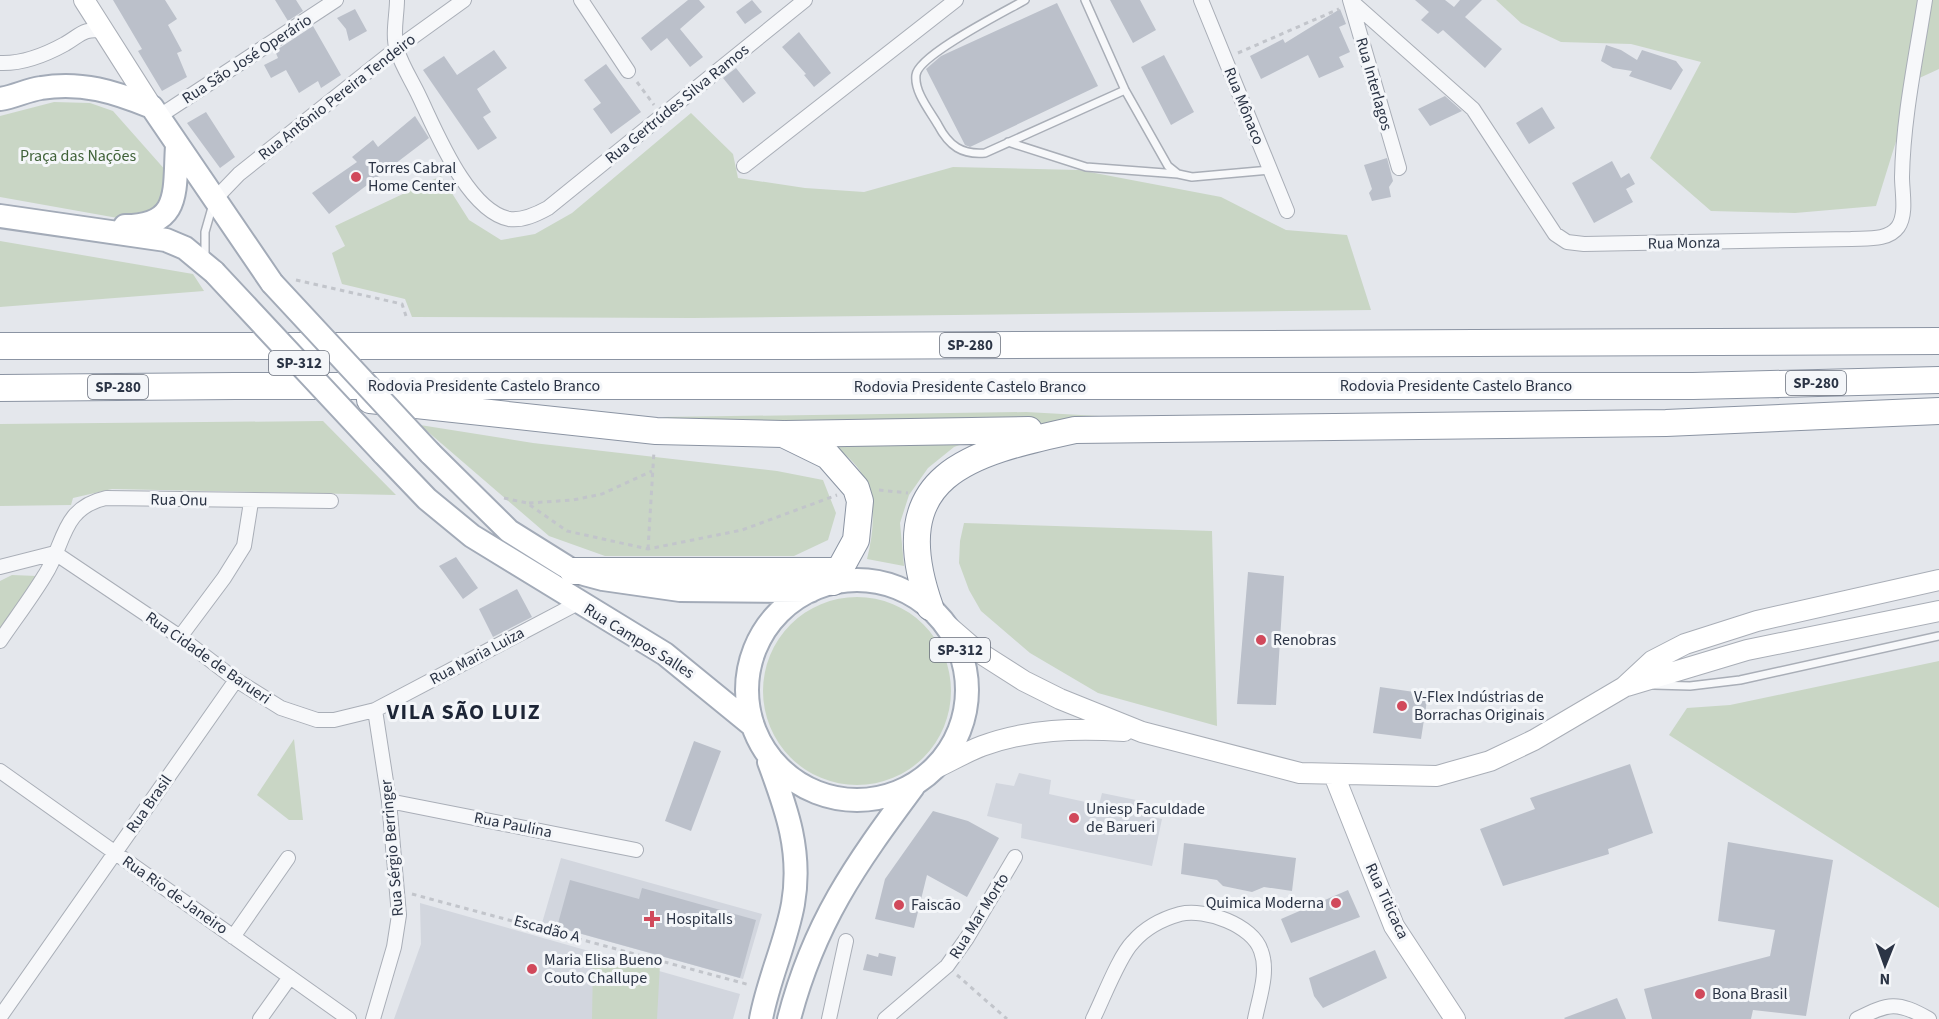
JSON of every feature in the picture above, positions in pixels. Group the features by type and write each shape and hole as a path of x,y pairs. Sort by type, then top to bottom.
{"highway":[{"name":"SP-280","path":"0,346 820,346 1939,341"},
{"name":"Rodovia Presidente Castelo Branco","path":"0,388 1646,386 1939,380"},
{"path":"235,386 656,431 783,434 1666,423 1939,411"},
{"path":"938,616 919,577 915,550 920,519 930,494 949,473 974,457 1009,444 1075,430"},
{"path":"562,570 828,581 856,540 860,520 860,501 855,488 828,456 783,434"}],"main road":[{"path":"0,99 41,88 78,84 124,96 155,112"},
{"name":"SP-312","path":"155,112 214,200"},
{"path":"62,225 84,221 145,226 161,220 170,207 177,146"},
{"name":"Rua Campos Salles","path":"214,200 272,283 430,453 509,531 562,570 603,579 680,590 828,581"},
{"path":"0,201 8,218"},
{"name":"SP-312","path":"8,218 166,240 185,248 210,268"},
{"name":"Rua Campos Salles","path":"210,268 383,453 451,520 530,566 578,603 665,654 752,725"},
{"path":"752,725 747,702 747,679 752,657 762,635 775,616 828,581"},
{"name":"SP-312","path":"789,1019 806,960 830,907 869,846 913,785 936,768 950,751 960,731 968,688 965,666 958,644 938,616 913,595 876,582 828,581"},
{"name":"SP-312","path":"752,725 764,749 789,814 796,867 790,918 766,990 761,1019"},
{"path":"764,749 793,780 831,797 873,800 913,785"}],"street":[{"name":"Rua São José Operário","path":"155,112 336,0"},
{"path":"396,49 397,0"},
{"name":"Rua Antônio Pereira Tendeiro","path":"214,200 239,174 396,49 464,0"},
{"path":"581,0 628,70"},
{"name":"Rua Gertrúdes Silva Ramos","path":"396,49 444,147 467,186 486,206 510,219 534,215 548,208 805,0"},
{"path":"744,166 956,0"},
{"name":"Rua Mônaco","path":"1202,0 1287,211"},
{"name":"Rua Monza","path":"1350,1 1473,109 1555,234 1567,242 1584,244 1851,240 1883,237 1893,231 1900,224 1902,212 1903,165 1925,0"},
{"name":"Rua Interlagos","path":"1350,1 1399,168"},
{"path":"85,2 95,31 155,112"},
{"path":"0,63 33,58 95,31"},
{"name":"Rua Onu","path":"0,641 47,572 65,528 81,509 93,501 106,498 251,502 331,501"},
{"path":"180,637 244,546 251,502"},
{"path":"0,567 54,553"},
{"name":"Rua Cidade de Barueri","path":"54,553 180,637 236,680 282,708 317,720 345,718 375,710"},
{"path":"1630,685 1638,672 1665,653 1721,631 1939,580"},
{"name":"Rua Maria Luiza","path":"375,710 578,603"},
{"path":"938,616 977,651 1024,681 1060,699 1142,732 1300,773 1437,776 1470,768 1534,740 1630,685 1747,650 1939,611"},
{"name":"Rua Brasil","path":"0,1017 236,680"},
{"name":"Rua Sérgio Berringer","path":"373,1019 398,930 398,890 390,801 375,710"},
{"path":"936,768 982,746 1018,736 1085,729 1142,732"},
{"name":"Rua Rio de Janeiro","path":"0,771 349,1019"},
{"name":"Rua Titicaca","path":"1334,775 1394,926 1455,1019"},
{"name":"Rua Paulina","path":"390,801 636,850"},
{"name":"Rua Mar Morto","path":"885,1019 947,966 967,938 1015,857"},
{"path":"233,937 288,858"},
{"path":"1093,1019 1131,943 1151,925 1181,913 1210,915 1235,924 1253,935 1262,952 1264,971 1256,1019"},
{"path":"829,1019 846,941"},
{"path":"260,1019 290,977"},
{"path":"753,1019 766,990"},
{"path":"1857,1019 1880,1008 1897,1004 1929,1019"}],"lane":[{"path":"1025,0 935,52 920,66 916,75 919,92 940,130 957,149 969,155 985,153 1125,90"},
{"path":"1084,0 1125,90 1153,144 1168,165 1178,174"},
{"path":"1008,142 1086,167 1192,177 1270,170"},
{"path":"210,268 205,232 214,200"},
{"path":"1630,685 1690,686 1740,680 1939,636"}],"path":[{"path":"1225,59 1350,1"},
{"path":"628,70 662,116"},
{"path":"297,280 402,304 406,316"},
{"path":"650,560 648,549 656,431"},
{"path":"495,496 527,503 573,500 602,494 652,471"},
{"path":"527,503 567,531 648,549 741,530 855,488 930,494"},
{"name":"Escadão A","path":"398,890 766,990"},
{"path":"947,966 1007,1019"}],"shaded area":[{"name":"Uniesp Faculdade de Barueri","path":"1019,773 1051,780 1049,794 1099,805 1102,793 1136,800 1134,813 1162,819 1152,866 1021,838 1022,824 987,816 996,783 1014,786"},
{"name":"HospitalIs","path":"561,858 762,914 743,979 542,923"},
{"name":"Maria Elisa Bueno Couto Challupe","path":"420,903 740,994 733,1019 394,1019 421,944"}],"green space":[{"path":"1496,0 1939,0 1939,69 1915,80 1876,206 1795,213 1711,211 1650,158 1701,62 1631,44 1561,42 1521,23"},
{"name":"Praça das Nações","path":"54,102 90,103 113,111 167,172 166,199 140,222 0,197 0,116"},
{"path":"691,113 733,154 738,178 805,188 864,192 953,167 1079,170 1221,197 1286,230 1347,235 1371,310 693,318 412,317 405,299 342,284 332,253 345,246 335,226 441,176 469,220 501,240 535,234 572,213"},
{"path":"0,241 193,274 204,291 0,307"},
{"path":"1026,412 1154,419 993,433 954,447 928,468 909,495 900,523 904,566 867,559 873,520 872,502 867,485 859,470 848,457 832,446 799,435 662,417"},
{"path":"323,421 396,495 112,489 73,498 71,505 0,506 0,424"},
{"path":"420,425 533,443 777,471 823,480 836,513 828,540 794,556 605,556 549,536"},
{"path":"964,523 1212,531 1217,726 1098,693 1030,653 981,611 969,590 959,563"},
{"path":"12,575 37,576 0,629 0,581"},
{"path":"857,597 893,604 917,618 930,631 944,655 951,691 944,727 930,751 917,764 893,778 857,785 821,778 797,764 784,751 770,727 763,691 770,655 784,631 797,618 821,604"},
{"path":"1939,661 1939,908 1669,735 1687,708 1730,705"},
{"path":"294,739 303,820 289,820 257,795"},
{"path":"593,964 660,964 657,1019 592,1019"}],"building":[{"path":"113,0 165,0 177,19 168,25 182,51 177,53 187,77 162,91 138,51 142,49"},
{"path":"275,0 296,0 303,11 288,21"},
{"path":"688,0 699,0 705,7 680,29 703,57 690,67 667,38 651,51 641,38"},
{"path":"752,0 762,12 745,24 736,12"},
{"path":"1110,0 1140,0 1156,30 1133,43"},
{"path":"1415,0 1445,0 1454,7 1460,0 1482,0 1465,17 1502,49 1485,68 1443,30 1438,34 1421,20 1429,12"},
{"path":"1057,3 1098,86 970,147 965,145 926,69 941,56"},
{"path":"355,9 367,31 349,41 346,29 337,18"},
{"path":"1340,9 1346,24 1339,27 1350,52 1339,57 1344,67 1319,78 1308,55 1261,79 1250,56 1283,39 1285,43"},
{"path":"313,26 341,75 321,88 318,81 299,93 286,70 271,78 264,65 278,58 275,51"},
{"path":"799,32 831,73 814,87 804,75 806,74 782,47"},
{"path":"1606,45 1621,50 1637,60 1642,50 1676,61 1683,70 1671,90 1629,76 1632,71 1613,68 1601,61"},
{"path":"494,50 507,68 477,89 491,112 483,117 497,138 478,150 423,70 444,56 457,75"},
{"path":"1164,55 1194,112 1171,125 1141,67"},
{"path":"606,64 641,112 611,134 593,109 601,103 584,80"},
{"path":"736,68 756,93 743,103 723,78"},
{"path":"1445,96 1462,111 1430,126 1418,109"},
{"path":"1542,107 1555,128 1529,144 1516,123"},
{"path":"206,112 235,157 220,168 187,123"},
{"name":"Torres Cabral Home Center","path":"415,116 429,138 329,214 312,193 357,162 352,157 373,140 378,147"},
{"path":"1387,158 1393,181 1389,187 1391,197 1372,201 1369,193 1372,189 1364,165"},
{"path":"1612,161 1621,178 1629,173 1635,184 1626,189 1633,202 1594,223 1572,183"},
{"path":"456,557 478,588 463,599 439,566"},
{"name":"Renobras","path":"1248,572 1284,576 1276,705 1237,704"},
{"path":"517,589 532,617 493,637 479,609"},
{"name":"V-Flex Indústrias de Borrachas Originais","path":"1380,687 1428,694 1421,739 1373,733"},
{"path":"694,741 721,751 691,831 665,821"},
{"path":"1630,764 1653,833 1608,849 1609,854 1503,886 1480,829 1535,809 1530,798"},
{"path":"933,811 968,821 999,838 967,897 927,875 914,928 875,919 885,879"},
{"path":"1728,842 1833,860 1806,1016 1753,1010 1751,1019 1652,1019 1644,989 1770,956 1775,930 1718,921"},
{"path":"1184,843 1296,858 1292,891 1264,887 1252,892 1223,886 1217,880 1181,874"},
{"name":"HospitalIs","path":"570,880 639,899 642,888 756,920 740,978 557,927"},
{"name":"Quimica Moderna","path":"1348,890 1360,917 1291,943 1281,919"},
{"path":"1375,950 1387,978 1323,1008 1314,996 1309,978"},
{"path":"879,953 896,957 892,976 863,970 867,954 878,957"},
{"path":"1617,998 1626,1019 1564,1018"}],"place":[{"name":"Torres Cabral Home Center","path":"356,177"},
{"name":"Renobras","path":"1261,640"},
{"name":"V-Flex Indústrias de Borrachas Originais","path":"1402,706"},
{"name":"Uniesp Faculdade de Barueri","path":"1074,818"},
{"name":"Quimica Moderna","path":"1336,903"},
{"name":"Faiscão","path":"899,905"},
{"name":"HospitalIs","path":"652,919"},
{"name":"Maria Elisa Bueno Couto Challupe","path":"532,969"},
{"name":"Bona Brasil","path":"1700,994"}],"district":[{"name":"VILA SÃO LUIZ","path":"464,712"}]}
